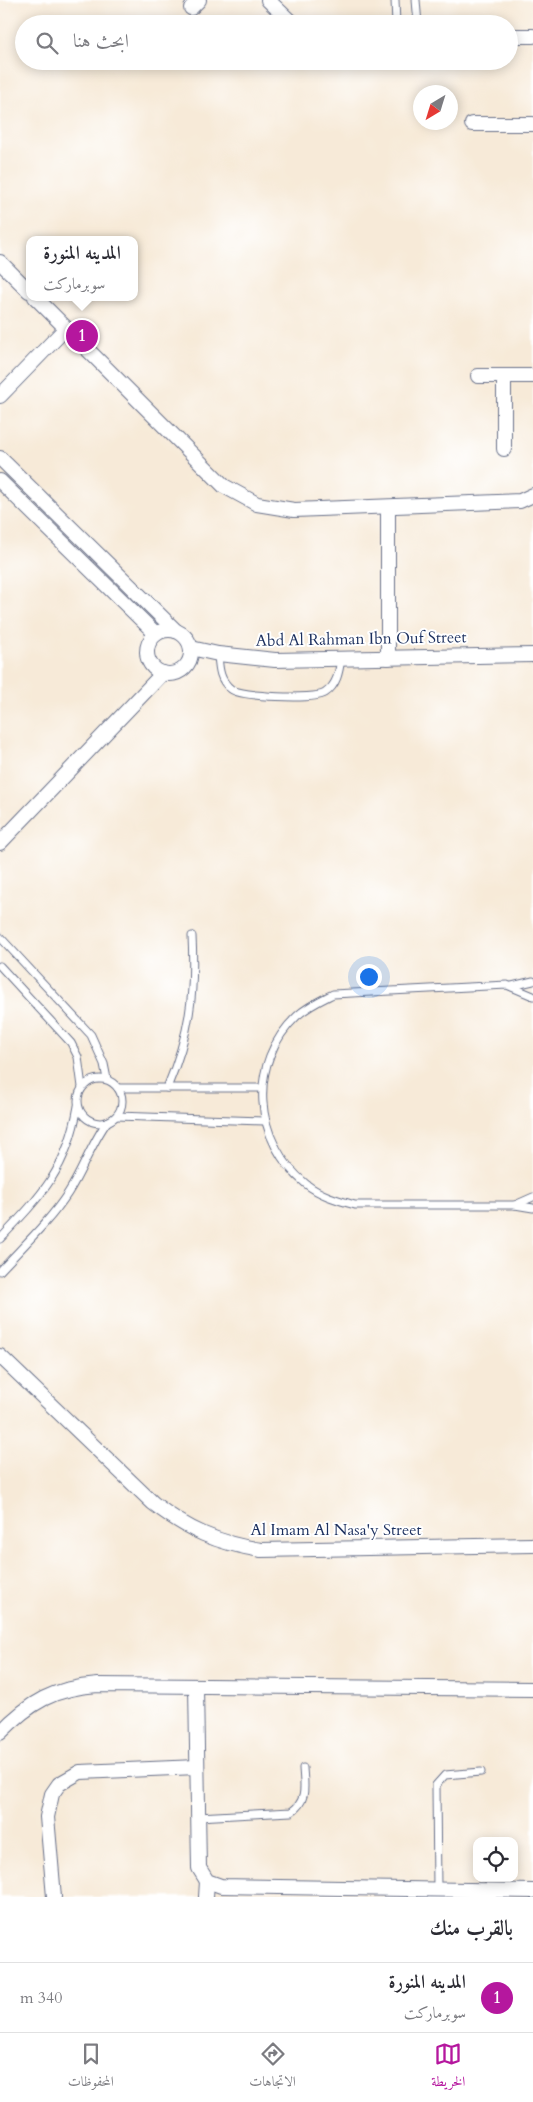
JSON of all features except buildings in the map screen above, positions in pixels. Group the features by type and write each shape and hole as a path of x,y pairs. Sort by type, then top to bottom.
{"street":[{"path":"268,0 284,15"},
{"path":"518,36 533,36"},
{"path":"472,124 533,124"},
{"path":"0,262 26,287"},
{"path":"39,301 224,486 257,504 294,510 388,507 520,501 533,495"},
{"path":"0,396 66,328"},
{"path":"478,376 533,376"},
{"path":"504,376 504,449"},
{"path":"0,458 176,631 186,638 191,648 190,658 186,666 173,674 163,673 154,667 148,658 150,642 156,634 166,630 176,631"},
{"path":"0,481 156,634"},
{"path":"388,507 388,658"},
{"name":"Abd Al Rahman Ibn Ouf Street","path":"191,648 218,654 275,660 533,655"},
{"path":"0,843 163,673"},
{"name":"Al Imam Al Nasa'y Street","path":"0,1356 153,1503 176,1521 203,1535 231,1545 261,1550 533,1545"},
{"path":"0,1734 33,1703 54,1693 75,1687 196,1686 533,1689"},
{"path":"196,1686 199,1868 207,1880 221,1886 533,1891"},
{"path":"54,1897 47,1817 52,1794 59,1784 80,1772 197,1767"},
{"path":"206,1897 207,1880"}],"lane":[{"path":"395,0 396,15"},
{"path":"416,0 417,15"},
{"path":"218,654 219,671 223,680 238,694 316,697 332,686 337,678 341,659"},
{"path":"167,1088 183,1045 192,1001 194,979 192,936"},
{"path":"0,937 91,1035 101,1056 107,1080"},
{"path":"0,1239 42,1194 56,1174 74,1129 78,1099 82,1087 78,1057 71,1043 2,969"},
{"path":"533,981 512,986 333,994 303,1011 284,1030 270,1054 262,1088 264,1121 274,1145 288,1167 307,1185 330,1198 354,1204 515,1205 533,1208"},
{"path":"512,986 533,996"},
{"path":"82,1087 91,1081 107,1080 118,1088 262,1088"},
{"path":"117,1116 122,1102 118,1088"},
{"path":"78,1106 87,1119 97,1123 108,1122"},
{"path":"0,1271 56,1210 68,1193 93,1144 108,1122 117,1116 264,1121"},
{"path":"515,1205 533,1197"},
{"path":"198,1817 291,1812 301,1803 304,1797 303,1768"},
{"path":"437,1890 436,1786 445,1775 481,1772"}],"place":[{"name":"المدينه المنورة","path":"82,336"}]}
